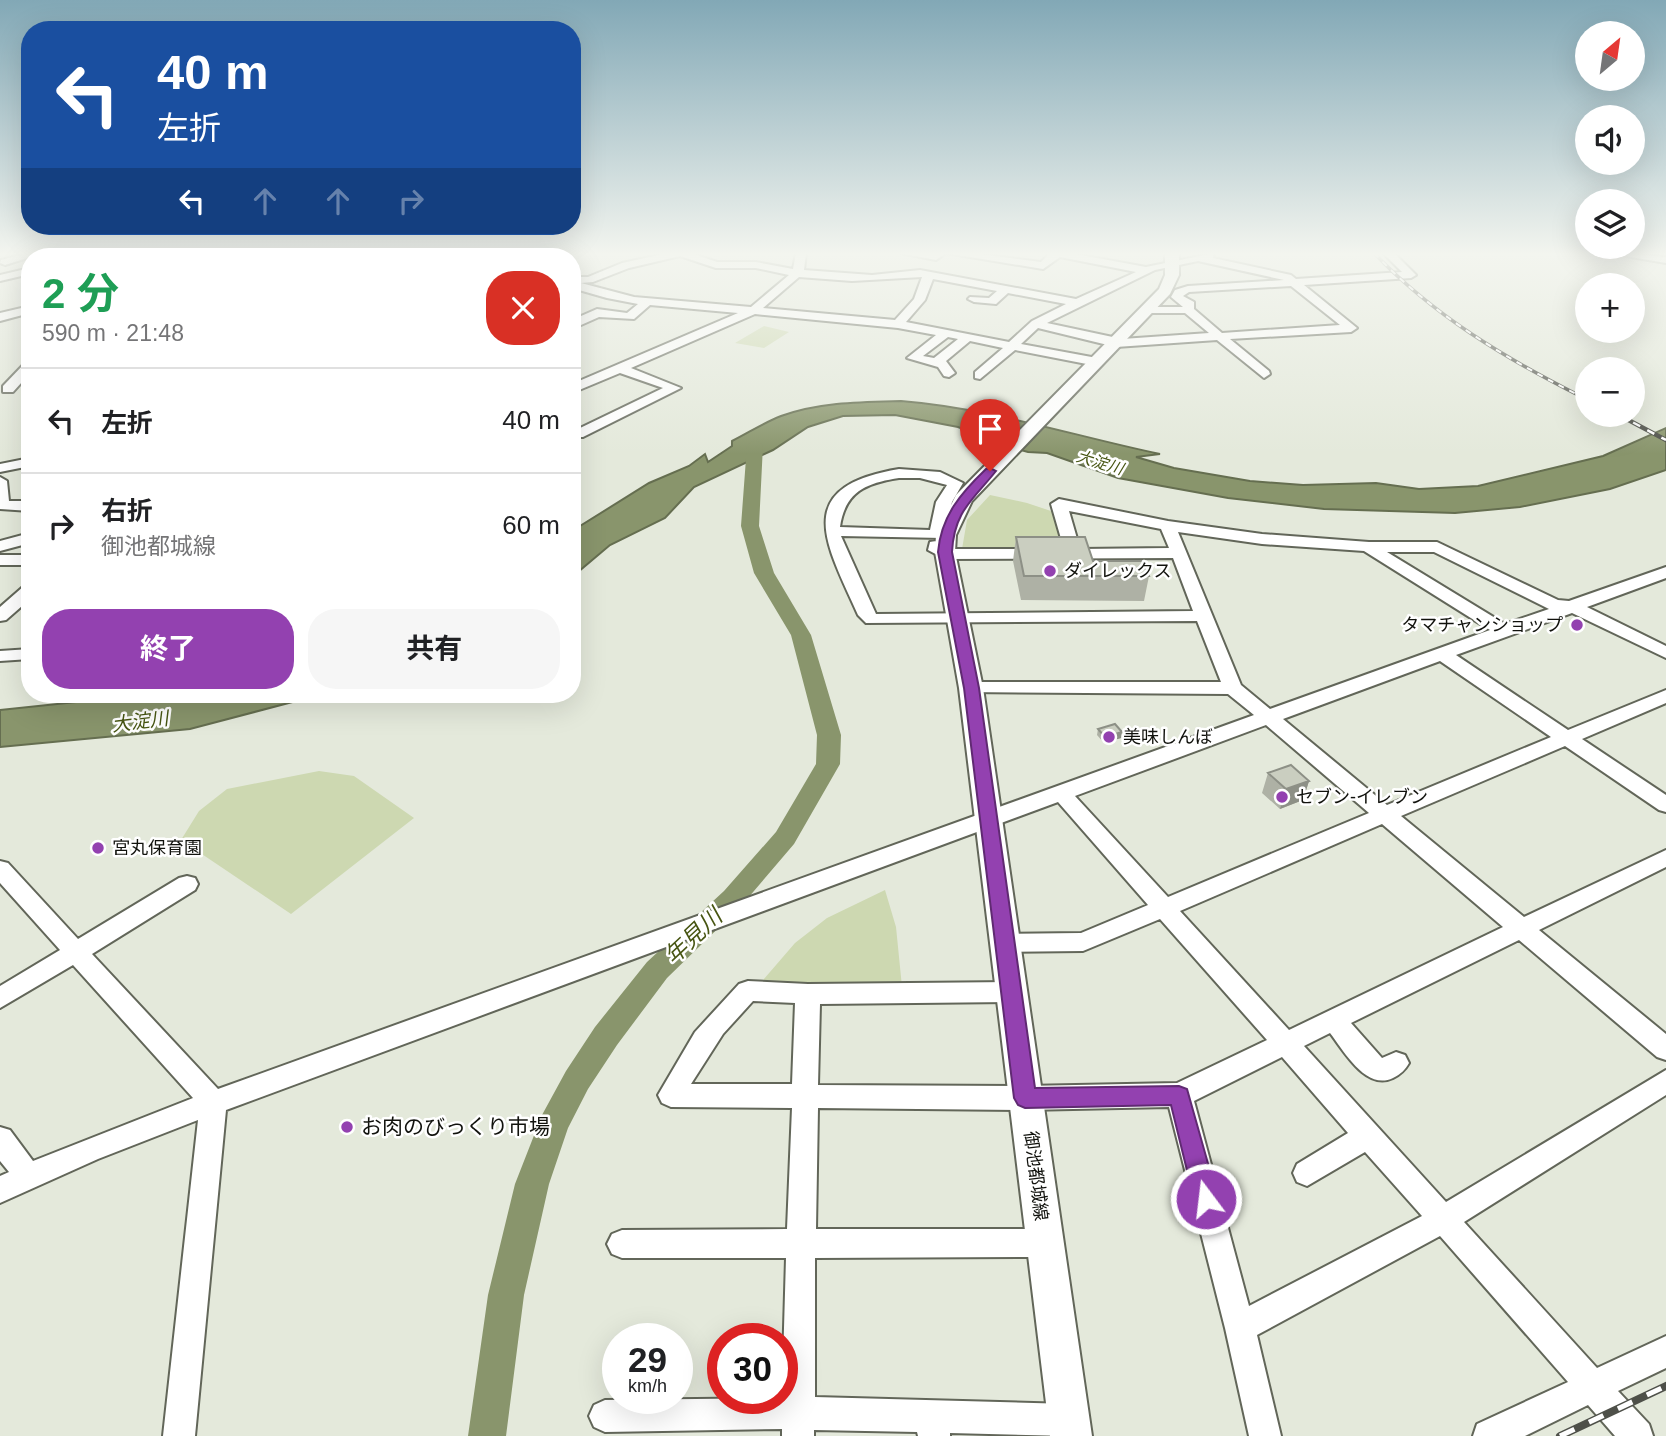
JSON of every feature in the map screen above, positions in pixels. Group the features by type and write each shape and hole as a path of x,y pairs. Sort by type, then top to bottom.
{"main road":[{"name":"御池都城線","path":"1070,1428 971,688 941,544 962,499 1137,320"}],"street":[{"path":"581,385 732,320"},
{"path":"853,320 947,332 1097,362"},
{"path":"898,324 901,320"},
{"path":"980,375 1044,320"},
{"path":"1201,320 1264,374"},
{"path":"1036,324 1116,342 1351,328 1341,320"},
{"path":"947,332 913,358 943,364 949,373"},
{"path":"936,362 970,336"},
{"path":"581,433 674,388 621,369"},
{"path":"4,390 21,374"},
{"path":"581,399 607,386 640,376"},
{"path":"4,390 21,385"},
{"path":"0,468 21,464"},
{"path":"941,544 944,502 956,483 920,474 897,474 857,484 844,493 835,505 832,531 867,615 872,619 1203,616"},
{"path":"0,481 2,505 21,506"},
{"path":"1073,553 1059,504 1168,526 1262,539 1369,547 1437,547 1554,605 1574,607 1666,653"},
{"path":"1168,526 1233,688 1666,1049"},
{"path":"832,531 941,544 1073,553 1178,553"},
{"path":"1,557 21,544"},
{"path":"1369,547 1505,632"},
{"path":"1,557 21,559"},
{"path":"0,1190 88,1150 213,1102 1666,572"},
{"path":"0,616 21,598"},
{"path":"0,656 21,654"},
{"path":"1443,655 1666,806"},
{"path":"971,688 1233,688"},
{"path":"1004,943 1083,942 1666,696"},
{"path":"1062,794 1637,1436"},
{"path":"1011,992 748,991 728,1009 692,1053 671,1095 1025,1098 1179,1096 1666,858"},
{"path":"0,869 213,1102 179,1436"},
{"path":"0,998 187,884"},
{"path":"799,1425 800,1242 808,993"},
{"path":"1334,1021 1375,1068 1384,1070 1396,1063"},
{"path":"1240,1328 1444,1219 1666,1081"},
{"path":"1179,1096 1240,1328 1265,1436"},
{"path":"1307,1173 1368,1135"},
{"path":"0,1139 28,1176"},
{"path":"621,1244 1044,1243"},
{"path":"1489,1436 1666,1352"},
{"path":"605,1416 799,1425 1070,1428"}],"shaded area":[{"path":"764,326 789,332 764,348 735,343"},
{"path":"990,495 1057,513 1067,548 962,549 967,520"},
{"path":"319,771 354,776 414,818 291,914 181,840 199,811 227,789"},
{"path":"885,890 896,927 902,987 758,986 795,943 827,918"}],"water":[{"name":"大淀川","path":"901,401 967,410 1160,454 1136,457 1174,468 1250,481 1303,485 1376,483 1419,489 1478,486 1603,456 1666,428 1666,470 1610,489 1520,507 1455,513 1324,509 1228,498 1118,478 1047,453 1028,452 1002,445 958,427 895,415 843,416 808,427 773,450 694,487 665,518 610,545 581,569 581,525 649,483 689,466 705,454 708,462 732,446 732,441 781,416 826,405"},
{"name":"大淀川","path":"67,703 289,703 190,729 0,747 0,710"}],"building":[{"path":"1016,537 1085,537 1093,561 1143,561 1149,576 1024,576"},
{"path":"1115,724 1122,732 1105,737 1098,729"},
{"path":"1291,765 1309,781 1286,789 1268,773"}],"waterway":[{"name":"年見川","path":"487,1436 506,1295 532,1184 553,1125 577,1080 606,1036 657,970 733,898 785,838 828,764 829,735 801,635 764,573 750,526 755,445"}],"railway":[{"path":"1452,320 1498,351 1575,393"},
{"path":"1642,427 1666,440"},
{"path":"1560,1436 1666,1386"}],"place":[{"name":"ダイレックス","path":"1050,571"},
{"name":"タマチャンショップ","path":"1577,625"},
{"name":"美味しんぼ","path":"1109,737"},
{"name":"セブン-イレブン","path":"1282,797"},
{"name":"宮丸保育園","path":"98,848"},
{"name":"お肉のびっくり市場","path":"347,1127"}],"route":[{"path":"990,471 962,499 946,535 945,552 971,688 1025,1098 1179,1096 1206,1199"}]}
